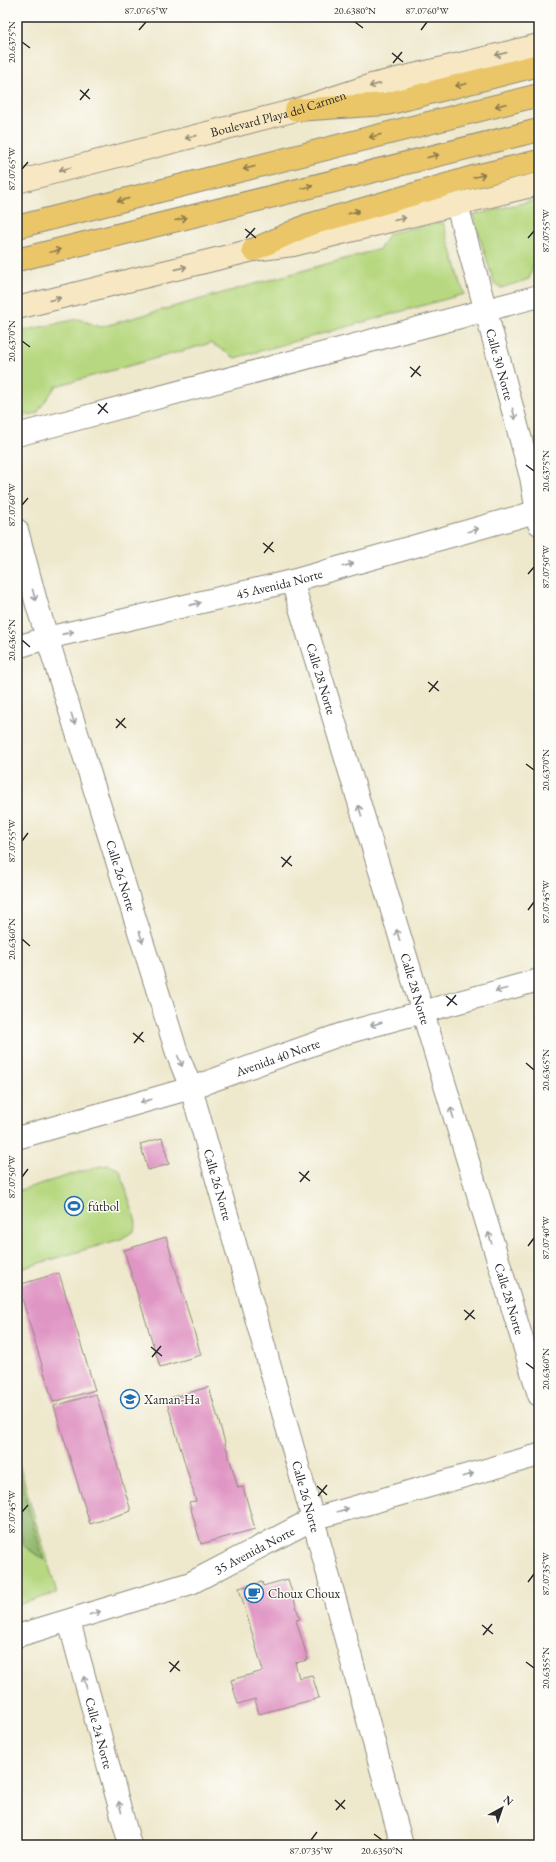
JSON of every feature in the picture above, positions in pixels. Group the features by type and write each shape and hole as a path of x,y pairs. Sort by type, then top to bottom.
{"highway":[{"path":"296,110 386,104 539,65"},
{"path":"17,227 539,95"},
{"path":"17,260 539,130"},
{"path":"253,250 308,225 480,175 539,160"}],"main road":[{"name":"Boulevard Playa del Carmen","path":"17,182 296,110 372,85 539,45"},
{"path":"17,308 253,250 293,245 539,184"}],"street":[{"name":"Calle 30 Norte","path":"457,205 530,477 538,516"},
{"path":"17,435 539,296"},
{"name":"45 Avenida Norte","path":"17,647 47,638 292,581 538,516"},
{"name":"Calle 26 Norte","path":"17,530 47,638 177,1053 191,1088 313,1518 402,1845"},
{"name":"Calle 28 Norte","path":"292,581 539,1395"},
{"name":"Avenida 40 Norte","path":"17,1138 191,1088 342,1034 539,980"},
{"name":"35 Avenida Norte","path":"17,1636 191,1583 313,1518 539,1455"},
{"name":"Calle 24 Norte","path":"69,1621 130,1845"}],"green space":[{"path":"539,199 539,248 529,279 501,288 494,283 473,215"},
{"path":"443,222 464,294 235,358 211,343 56,386 37,413 17,418 17,332 78,319 101,327 380,249 389,233"},
{"name":"fútbol","path":"109,1165 120,1170 136,1222 134,1231 121,1239 17,1270 17,1191 96,1167"},
{"path":"17,1458 57,1593 17,1605 17,1522 24,1546 44,1560 17,1470"},
{"path":"17,1470 44,1560 24,1546 17,1522"}],"building":[{"path":"162,1138 169,1164 148,1170 140,1144"},
{"path":"166,1237 201,1355 160,1367 124,1250"},
{"path":"59,1273 95,1390 53,1402 18,1285"},
{"path":"209,1387 238,1488 243,1487 255,1529 201,1544 189,1502 196,1501 166,1399"},
{"path":"96,1394 131,1511 90,1524 54,1406"},
{"path":"288,1579 300,1619 296,1620 308,1660 295,1663 299,1678 312,1675 319,1698 259,1714 255,1699 238,1704 231,1680 263,1671 239,1588 262,1582 263,1586"}],"place":[{"name":"fútbol","path":"74,1206"},
{"name":"Xaman-Ha","path":"130,1399"},
{"name":"Choux Choux","path":"254,1593"}]}
